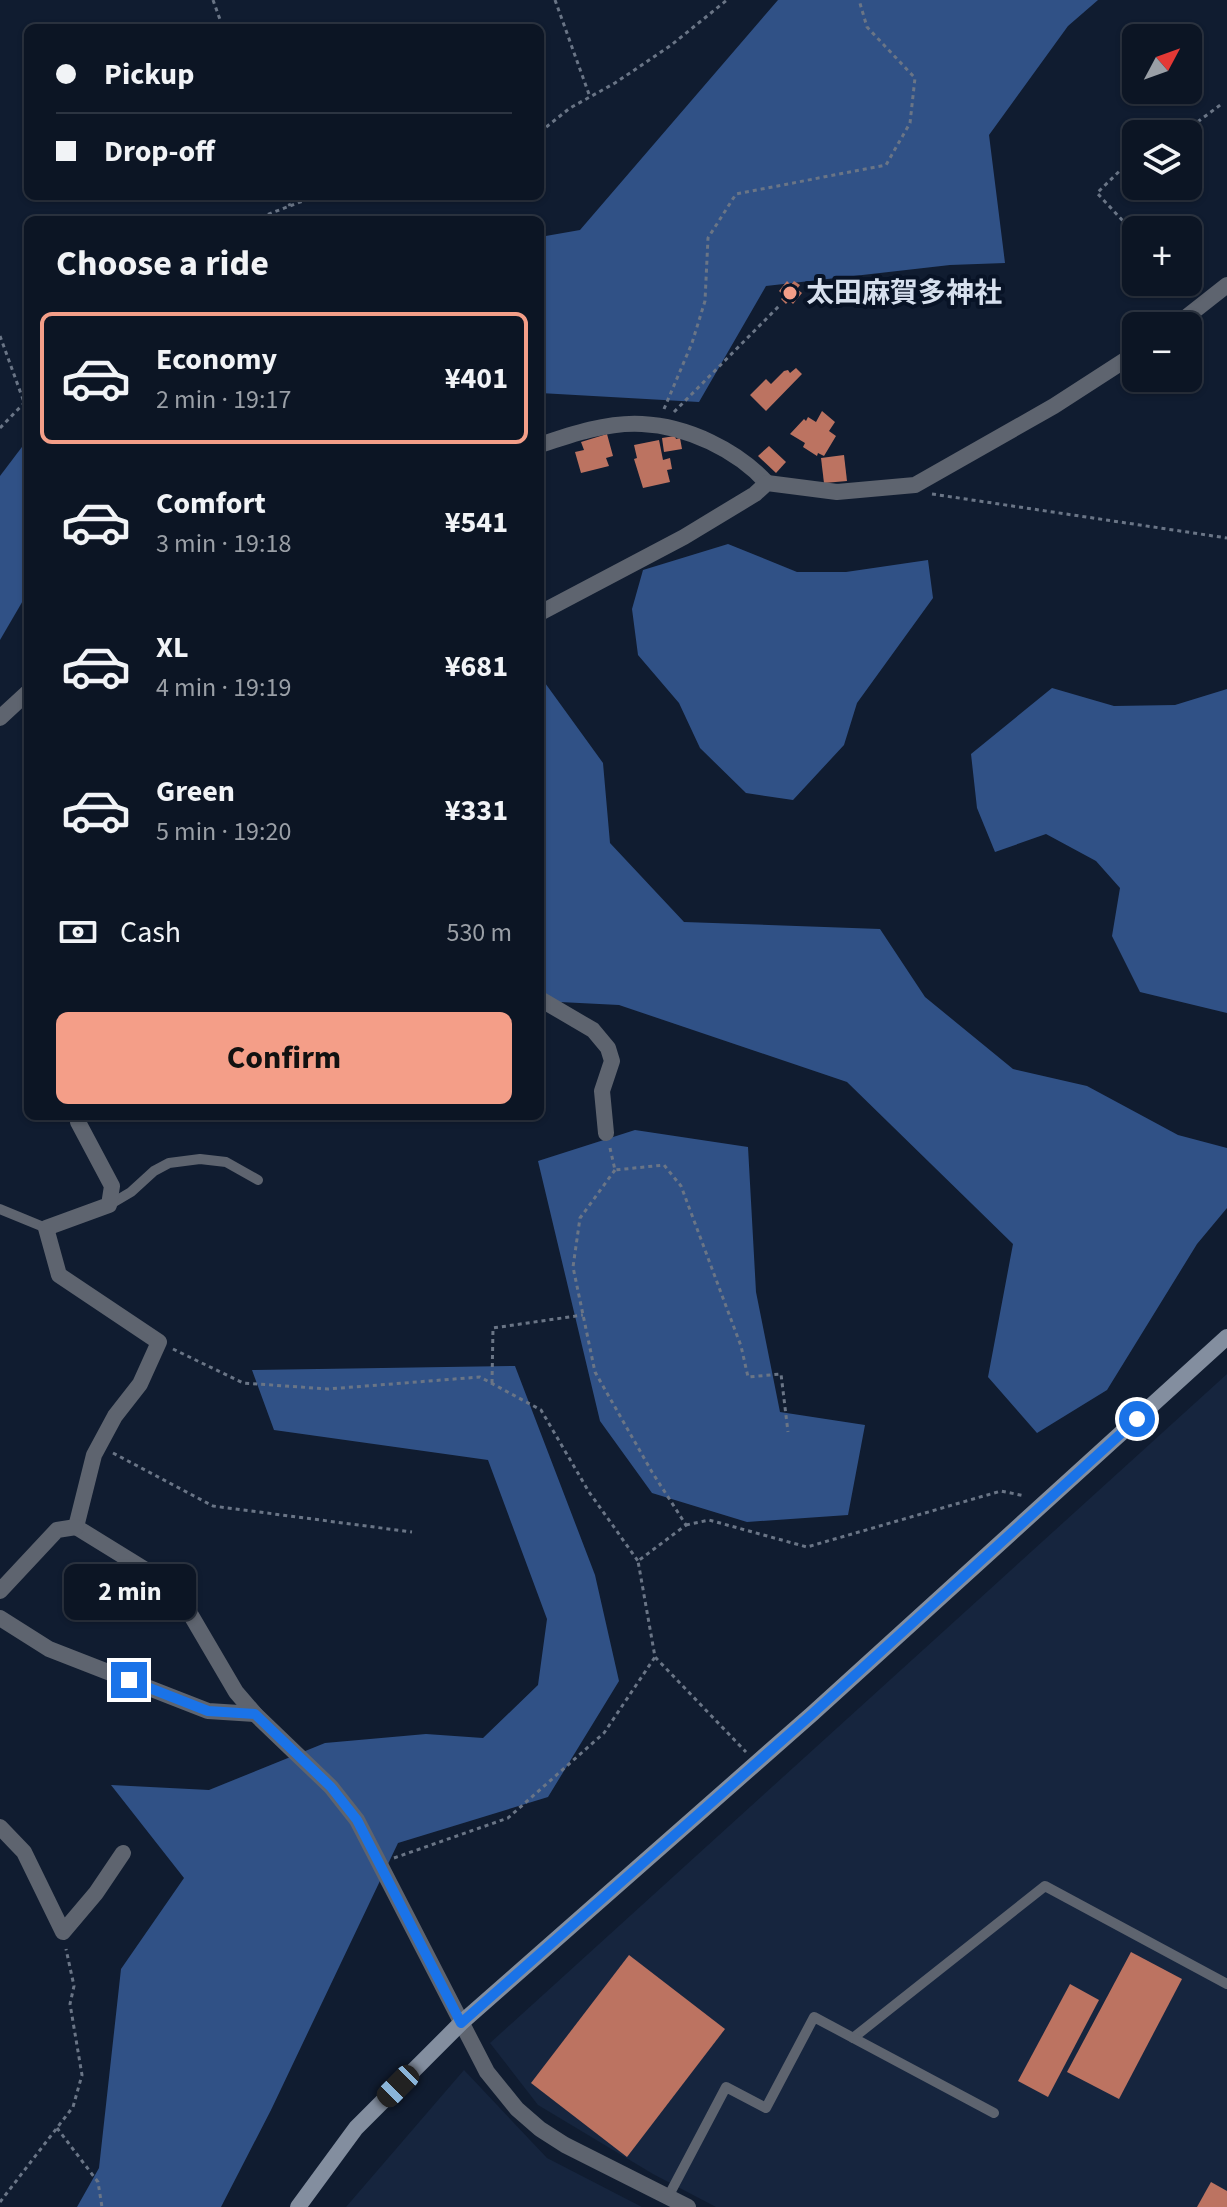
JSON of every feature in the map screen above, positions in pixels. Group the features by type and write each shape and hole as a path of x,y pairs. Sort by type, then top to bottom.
{"street":[{"path":"1193,312 1227,285"},
{"path":"544,444 596,429 639,423 674,429 719,446 753,468 767,483 837,492 915,485 1054,406 1122,362"},
{"path":"544,611 684,537 755,494 767,483"},
{"path":"0,718 24,696"},
{"path":"544,1001 593,1030 608,1048 612,1061 602,1091 606,1133"},
{"path":"76,1527 94,1455 115,1416 140,1384 159,1342 59,1275 46,1228 109,1205 112,1186 79,1120"},
{"path":"298,2207 356,2128 461,2023 756,1763 1227,1337"},
{"path":"0,1591 57,1530 76,1527 175,1588 236,1692 331,1787 357,1820 487,2072 517,2109 565,2145 688,2207"},
{"path":"0,1618 49,1649 208,1711 255,1714"},
{"path":"0,1827 24,1852 63,1932 96,1893 123,1853"}],"lane":[{"path":"109,1205 169,1163 200,1159 226,1162 258,1180"},
{"path":"0,1209 46,1228"},
{"path":"853,2038 1045,1886 1227,1984"},
{"path":"668,2197 726,2087 766,2108 814,2017 994,2113"}],"path":[{"path":"213,0 222,24"},
{"path":"555,0 590,97"},
{"path":"544,129 570,108 670,46 727,0"},
{"path":"659,426 705,301 708,238 736,194 886,165 910,123 915,78 867,27 859,0"},
{"path":"1200,120 1223,103"},
{"path":"1122,169 1097,193 1122,220"},
{"path":"288,200 290,206"},
{"path":"264,216 306,200"},
{"path":"659,426 781,304"},
{"path":"0,336 24,395"},
{"path":"0,428 24,402"},
{"path":"915,485 929,494 1227,538"},
{"path":"606,1133 615,1170"},
{"path":"686,1525 595,1372 573,1267 580,1218 615,1170 664,1165 681,1186 741,1346 748,1377 781,1374 788,1432"},
{"path":"492,1383 493,1328 583,1315"},
{"path":"159,1342 243,1383 328,1389 480,1377 541,1410 589,1492 638,1561 655,1657 756,1763"},
{"path":"99,1445 213,1506 412,1532"},
{"path":"638,1561 686,1525 709,1520 807,1547 1001,1491 1048,1500"},
{"path":"379,1863 508,1818 604,1733 655,1657"},
{"path":"0,2202 73,2107 82,2075 70,2004 74,1986 63,1932"},
{"path":"57,2128 98,2182 102,2207"}],"shaded area":[{"path":"778,0 1098,0 1068,26 989,135 1005,263 950,265 766,286 699,402 544,393 544,236 580,230"},
{"path":"24,444 24,599 0,640 0,476"},
{"path":"728,544 797,572 846,572 928,560 933,598 857,703 844,745 793,800 746,793 700,748 679,703 638,655 632,609 643,570"},
{"path":"544,682 603,763 610,843 684,922 880,929 925,997 1013,1069 1087,1086 1178,1135 1227,1148 1227,1208 1197,1244 1107,1390 1037,1433 988,1377 1013,1244 847,1082 619,1005 544,1001"},
{"path":"1052,688 1114,706 1175,705 1227,689 1227,1013 1140,992 1112,936 1120,888 1096,861 1046,834 995,852 977,808 971,754"},
{"path":"635,1130 748,1147 756,1292 780,1412 865,1425 848,1515 747,1522 652,1493 600,1421 538,1161"},
{"path":"515,1366 595,1575 619,1681 548,1797 398,1843 271,2110 221,2207 77,2207 99,2168 121,1969 184,1878 111,1785 209,1790 325,1743 426,1734 483,1738 538,1685 547,1619 488,1460 274,1430 252,1370"},
{"path":"1227,1374 1227,2207 716,2207 653,2174 538,2105 490,2043"},
{"path":"464,2070 547,2158 642,2207 346,2207"}],"building":[{"path":"787,281 791,285 794,281 800,285 797,289 802,293 793,304 789,300 786,304 781,299 784,296 779,291"},
{"path":"796,368 802,374 766,411 750,395 766,379 771,384 784,371 790,373"},
{"path":"822,411 835,422 829,431 836,436 824,456 818,453 817,456 803,447 805,443 790,434 808,417 816,422"},
{"path":"607,434 613,456 606,458 609,466 581,473 575,452 584,450 581,442"},
{"path":"675,436 676,439 680,438 682,449 664,452 662,438"},
{"path":"659,440 663,460 670,458 672,469 667,470 670,482 643,488 634,459 637,458 634,445"},
{"path":"769,446 786,462 776,473 758,456"},
{"path":"844,455 847,481 824,483 821,458"},
{"path":"1131,1952 1182,1979 1119,2099 1067,2072"},
{"path":"629,1955 725,2029 627,2157 531,2083"},
{"path":"1070,1984 1099,2000 1048,2097 1018,2081"},
{"path":"1211,2182 1227,2191 1227,2207 1197,2207"}],"place":[{"name":"太田麻賀多神社","path":"790,293"}],"route":[{"path":"129,1680 208,1711 255,1714 331,1787 357,1820 461,2023 812,1714 1137,1419"}]}
